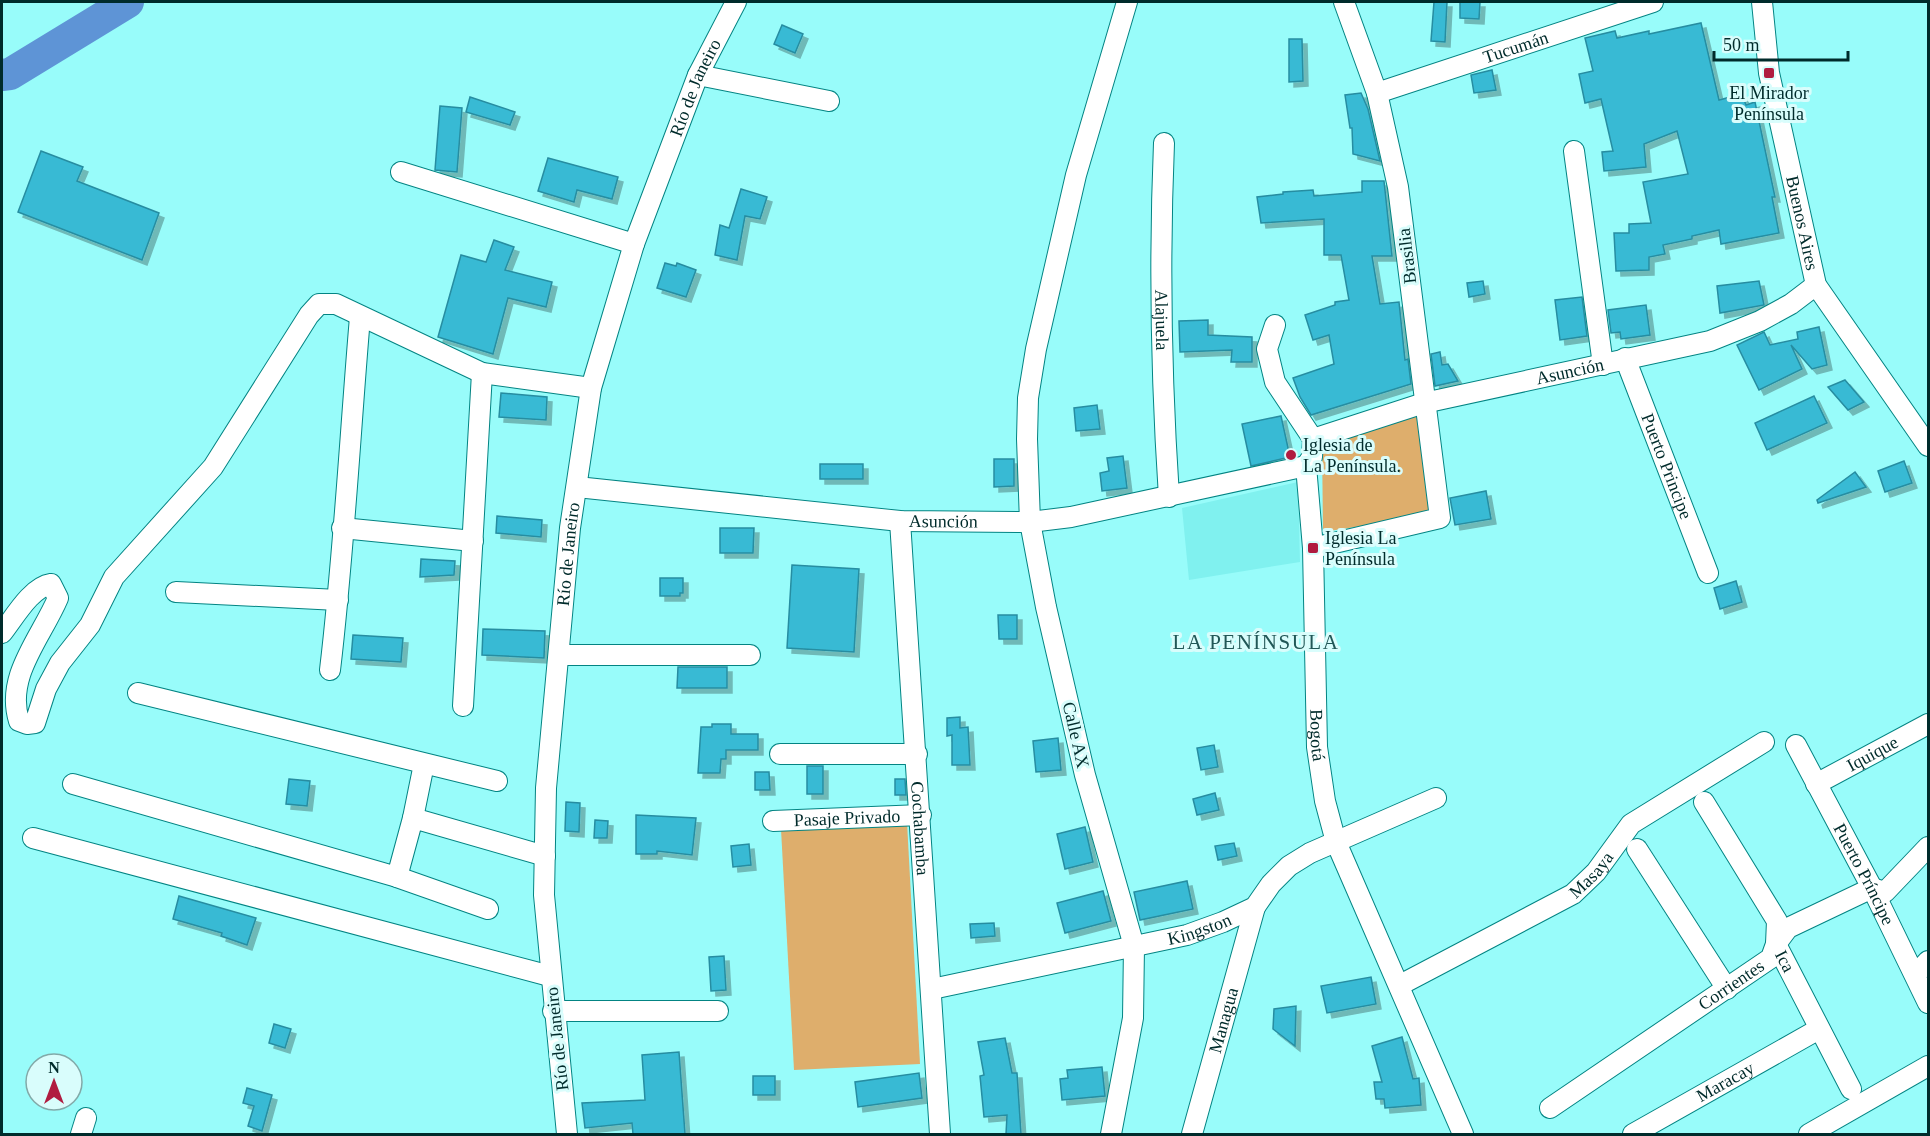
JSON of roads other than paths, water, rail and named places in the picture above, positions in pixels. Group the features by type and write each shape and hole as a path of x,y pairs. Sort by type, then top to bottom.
{"street":[{"name":"Río de Janeiro","path":"567,1134 544,895 546,788 570,528 591,388 634,244 698,75 736,2"},
{"name":"Calle AX","path":"1111,1134 1133,1018 1134,946 1083,764 1047,607 1030,522 1027,439 1028,398 1036,349 1076,175 1127,2"},
{"name":"Brasilia","path":"1313,548 1440,518 1398,187 1377,93 1344,2"},
{"name":"Tucumán","path":"1377,93 1653,2"},
{"name":"Buenos Aires","path":"1762,2 1769,73 1816,285 1929,446"},
{"path":"698,75 829,101"},
{"name":"Alajuela","path":"1164,143 1160,284 1161,379 1169,496"},
{"path":"1574,151 1603,365"},
{"path":"401,172 634,244"},
{"name":"Asunción","path":"1313,439 1424,403 1710,341 1760,321 1791,304 1816,285"},
{"path":"2,633 34,593 43,585 51,584 58,598 49,620 29,651 16,687 14,706 19,722 35,723 46,689 60,663 90,625 114,577 213,467 309,315 319,304 336,304 482,373 591,388"},
{"path":"330,670 338,600 360,317"},
{"path":"1275,325 1267,349 1275,382 1313,439"},
{"name":"Puerto Principe","path":"1625,358 1708,573"},
{"path":"463,706 482,373"},
{"name":"Bogotá","path":"1313,439 1312,457 1306,466 1313,548 1317,747 1325,801 1336,842 1463,1134"},
{"name":"Asunción","path":"577,487 900,521 1030,522 1071,518 1306,466"},
{"name":"Cochabamba","path":"900,521 921,814 940,1134"},
{"path":"342,528 473,541"},
{"path":"176,592 338,600"},
{"path":"559,655 750,655"},
{"path":"138,693 497,781"},
{"name":"Iquique","path":"1816,784 1929,724"},
{"name":"Masaya","path":"1400,985 1573,894 1596,872 1631,824 1764,742"},
{"name":"Puerto Príncipe","path":"1796,745 1872,888 1922,968 1929,1003"},
{"path":"780,754 916,754"},
{"path":"397,877 413,818 424,764"},
{"path":"73,784 397,877 488,909"},
{"name":"Kingston","path":"932,989 1186,935 1223,922 1255,907 1271,884 1289,866 1310,853 1436,798"},
{"name":"Ica","path":"1704,802 1777,921 1776,944 1851,1089"},
{"name":"Pasaje Privado","path":"773,821 921,814"},
{"path":"413,818 545,856"},
{"path":"33,838 550,976"},
{"name":"Corrientes","path":"1551,1108 1772,958 1776,944 1788,928 1872,888 1884,892 1929,847"},
{"path":"1636,849 1727,989"},
{"name":"Managua","path":"1192,1134 1255,907"},
{"path":"554,1011 717,1011"},
{"name":"Maracay","path":"1633,1134 1819,1029"},
{"path":"1809,1134 1929,1066"}],"waterway":[{"path":"2,75 10,74 128,2"}],"place":[{"name":"El Mirador Península","path":"1769,73"},
{"name":"Iglesia de La Península.","path":"1291,455"},
{"name":"Iglesia La Península","path":"1313,548"}],"district":[{"name":"LA PENÍNSULA","path":"1256,642"}]}
